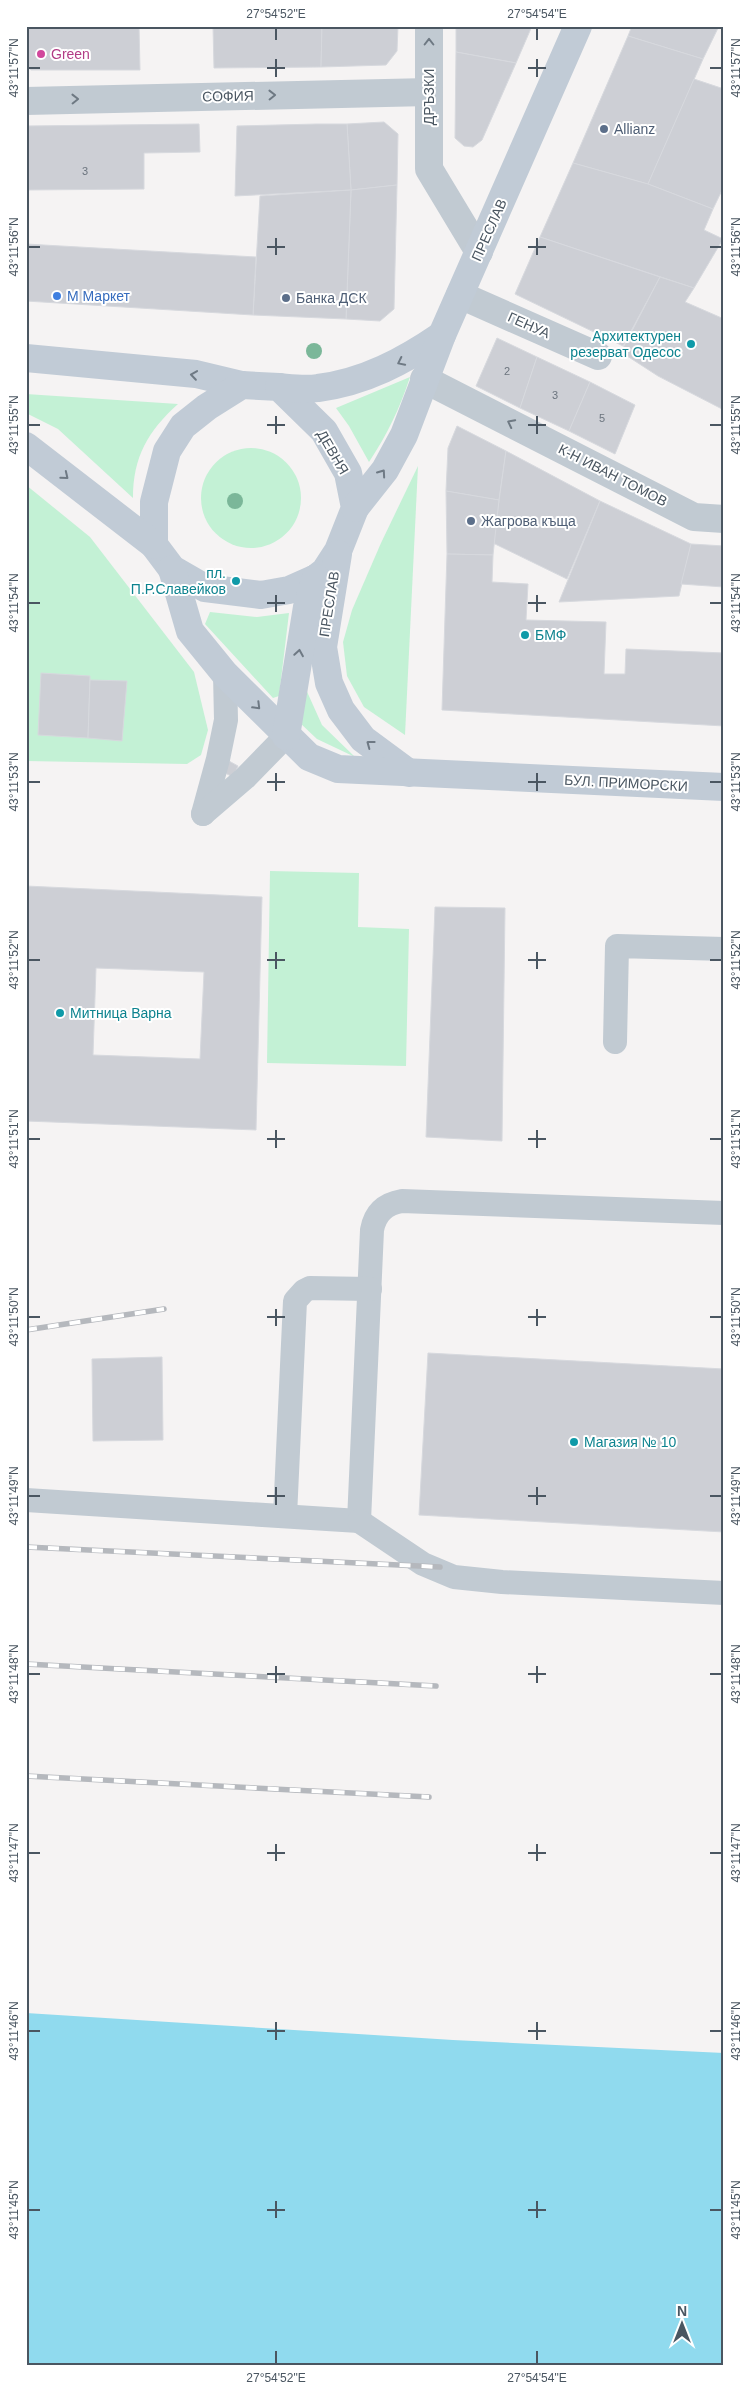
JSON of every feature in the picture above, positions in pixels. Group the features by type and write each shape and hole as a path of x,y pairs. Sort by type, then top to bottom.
{"main road":[{"name":"ПРЕСЛАВ","path":"356,508 385,470 404,435 442,335 578,26"},
{"path":"26,358 196,374 242,385 317,388 371,376 407,359 442,335"},
{"path":"154,545 154,502 166,451 184,426 207,407 242,385"},
{"name":"ДЕВНЯ","path":"279,387 324,432 348,473 356,508"},
{"path":"26,446 154,545 172,569 190,631 225,674 309,757 338,769 409,773"},
{"path":"172,569 205,588 260,595 289,590 316,578 325,571 338,551 356,508"},
{"name":"ПРЕСЛАВ","path":"338,551 323,647 329,683 341,710 364,739 409,773"},
{"path":"286,736 307,607 316,578"},
{"name":"БУЛ. ПРИМОРСКИ","path":"409,773 724,787"}],"street":[{"name":"ДРЪЗКИ","path":"429,26 429,169 479,252"},
{"name":"СОФИЯ","path":"26,101 429,92"},
{"name":"ГЕНУА","path":"460,295 598,356"},
{"name":"К-Н ИВАН ТОМОВ","path":"424,380 694,517 724,519"}],"lane":[{"path":"225,674 226,720 203,814 246,778 286,736"},
{"path":"615,1042 617,946 724,949"},
{"path":"359,1520 374,1221 378,1213 393,1202 724,1213"},
{"path":"286,1516 295,1301 304,1291 310,1288 370,1289"},
{"path":"26,1500 359,1520 423,1564 454,1577 502,1582 724,1593"}],"green space":[{"path":"410,377 402,400 382,442 369,462 349,426 336,408"},
{"path":"26,394 178,404 158,424 144,446 136,470 133,498 58,429 26,413"},
{"path":"251,448 270,452 286,463 297,479 301,498 297,517 286,533 270,544 251,548 232,544 216,533 205,517 201,498 205,479 216,463 232,452"},
{"path":"418,466 405,735 364,707 347,676 343,642 352,610 381,543"},
{"path":"26,485 90,537 194,672 208,730 201,755 187,764 26,761"},
{"path":"210,612 257,617 289,613 279,696 273,698 205,624"},
{"path":"304,685 322,725 355,757 317,739 299,722"},
{"path":"270,871 359,873 358,927 409,929 406,1066 267,1063"}],"water":[{"path":"26,2013 453,2040 724,2053 724,2365 26,2365"}],"building":[{"path":"26,26 139,26 140,70 31,70 26,66"},
{"path":"213,26 322,26 321,67 214,68"},
{"path":"322,26 398,26 397,51 386,65 321,67"},
{"path":"456,26 532,26 516,63 456,52"},
{"path":"632,26 719,26 703,59 628,36"},
{"path":"628,36 703,59 648,184 573,163"},
{"path":"456,52 516,63 482,140 473,147 464,146 455,138"},
{"path":"694,79 724,89 724,186 713,209 648,184"},
{"path":"384,122 398,134 397,185 351,190 347,124"},
{"path":"199,124 200,152 144,153 144,189 26,190 26,126"},
{"path":"347,124 351,190 235,196 237,126"},
{"path":"573,163 648,184 713,209 704,230 723,239 694,288 540,237"},
{"path":"397,185 394,309 380,321 346,319 351,190"},
{"path":"351,190 346,319 253,315 260,196"},
{"path":"540,237 660,277 623,346 515,294"},
{"path":"26,244 256,257 253,315 26,301"},
{"path":"660,277 694,288 685,302 724,319 724,410 658,376 621,352"},
{"path":"497,338 537,357 520,408 476,386"},
{"path":"537,357 590,382 569,431 520,408"},
{"path":"590,382 635,405 615,454 569,431"},
{"path":"457,426 506,451 499,500 446,491 448,448"},
{"path":"506,451 600,501 567,579 493,543"},
{"name":"Жагрова къща","path":"446,491 499,500 493,555 447,554"},
{"path":"600,501 691,544 679,596 559,602"},
{"path":"691,544 724,546 724,587 681,584"},
{"name":"БМФ","path":"447,554 493,555 492,582 528,584 526,620 606,622 604,674 625,674 626,649 724,653 724,726 442,710"},
{"path":"41,673 90,676 88,738 38,735"},
{"path":"90,680 127,681 122,741 88,738"},
{"path":"229,761 238,766 233,777 223,772"},
{"name":"Митница Варна","path":"26,886 262,897 256,1130 26,1121","holes":["96,968 204,972 200,1059 93,1055"]},
{"path":"435,907 505,908 502,1141 426,1137"},
{"name":"Магазия № 10","path":"428,1353 724,1369 724,1532 419,1515"},
{"path":"162,1357 163,1440 93,1441 92,1359"}],"railway":[{"path":"26,1330 164,1309"},
{"path":"26,1547 440,1567"},
{"path":"26,1664 436,1686"},
{"path":"26,1776 429,1797"}],"place":[{"name":"Green","path":"41,54"},
{"name":"Allianz","path":"604,129"},
{"name":"М Маркет","path":"57,296"},
{"name":"Банка ДСК","path":"286,298"},
{"name":"Архитектурен резерват Одесос","path":"691,344"},
{"name":"Жагрова къща","path":"471,521"},
{"name":"пл. П.Р.Славeйков","path":"236,581"},
{"name":"БМФ","path":"525,635"},
{"name":"Митница Варна","path":"60,1013"},
{"name":"Магазия № 10","path":"574,1442"}]}
